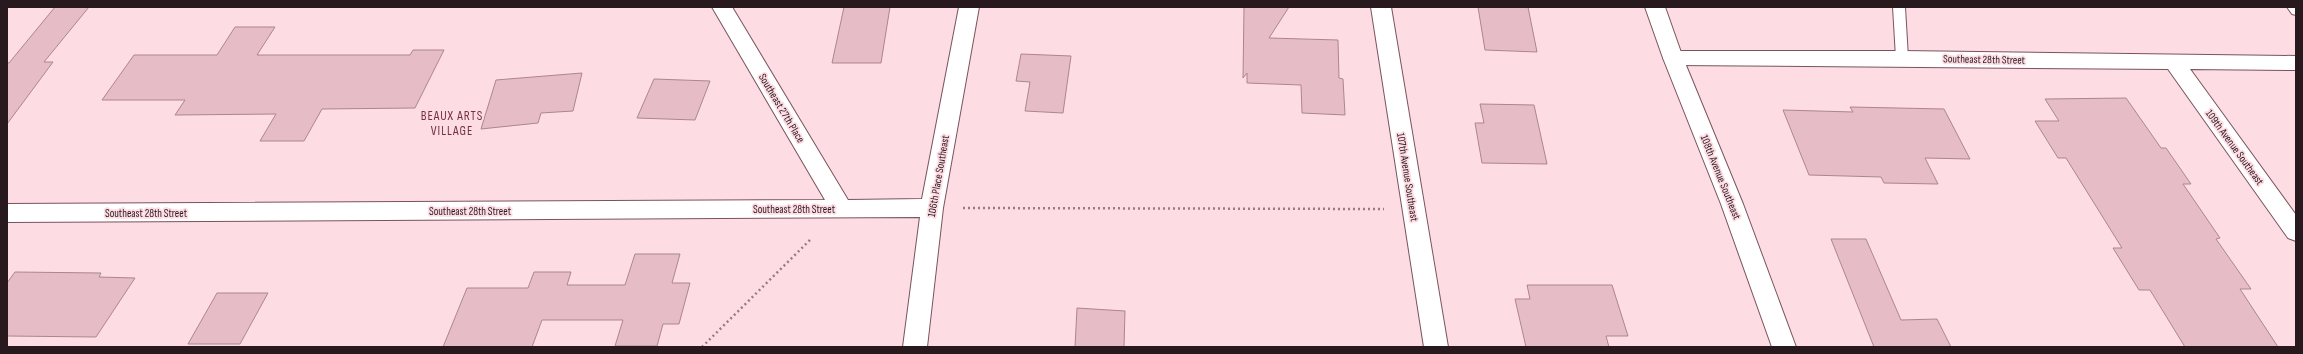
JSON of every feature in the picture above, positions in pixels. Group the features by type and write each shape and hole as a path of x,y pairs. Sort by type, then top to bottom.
{"street":[{"name":"Southeast 27th Place","path":"722,7 842,209"},
{"name":"106th Place Southeast","path":"915,347 932,208 969,7"},
{"name":"107th Avenue Southeast","path":"1382,7 1436,347"},
{"name":"108th Avenue Southeast","path":"1655,7 1673,58 1732,204 1784,347"},
{"name":"Southeast 28th Street","path":"1673,58 1902,58 2296,63"},
{"name":"109th Avenue Southeast","path":"2173,61 2296,232"},
{"name":"Southeast 28th Street","path":"7,213 932,208"}],"lane":[{"path":"1899,7 1902,58"},
{"path":"2293,7 2296,11"}],"path":[{"path":"932,208 1413,209"},
{"path":"702,347 842,209"}],"building":[{"path":"55,7 89,7 44,62 53,62 7,124 7,63 9,63"},
{"path":"844,7 890,7 881,63 832,63"},
{"path":"1244,7 1289,7 1269,38 1338,40 1339,78 1343,79 1345,115 1302,113 1301,85 1247,83 1247,73 1243,78"},
{"path":"1478,7 1528,7 1537,52 1485,50"},
{"path":"235,27 275,27 257,55 410,55 413,50 444,50 415,108 322,109 304,141 260,141 276,114 175,115 185,100 102,100 134,55 217,55"},
{"path":"1021,54 1071,56 1063,113 1025,111 1030,82 1016,81"},
{"path":"582,73 573,111 541,113 538,123 481,129 496,80"},
{"path":"654,79 710,81 695,120 637,118"},
{"path":"2126,98 2161,148 2166,148 2191,184 2183,184 2220,238 2216,239 2251,289 2240,289 2278,347 2185,347 2150,290 2139,290 2113,248 2122,248 2066,158 2058,158 2035,121 2059,121 2045,99"},
{"path":"1480,104 1534,105 1547,164 1482,163 1475,123 1484,123"},
{"path":"1850,107 1944,109 1970,159 1925,158 1938,184 1884,183 1881,177 1809,175 1783,110 1853,112"},
{"path":"1831,239 1866,239 1901,320 1937,319 1951,347 1874,347"},
{"path":"635,254 680,254 672,283 690,283 679,324 663,324 657,346 615,346 623,320 542,320 532,347 443,347 467,288 528,288 534,272 571,272 567,285 625,285"},
{"path":"15,272 101,273 99,277 135,278 96,337 7,336 7,283"},
{"path":"1527,285 1612,285 1628,336 1606,336 1609,347 1526,347 1515,299 1530,299"},
{"path":"217,293 268,293 240,344 188,344"},
{"path":"1077,308 1125,311 1124,347 1075,347"}],"district":[{"name":"BEAUX ARTS VILLAGE","path":"452,122"}]}
